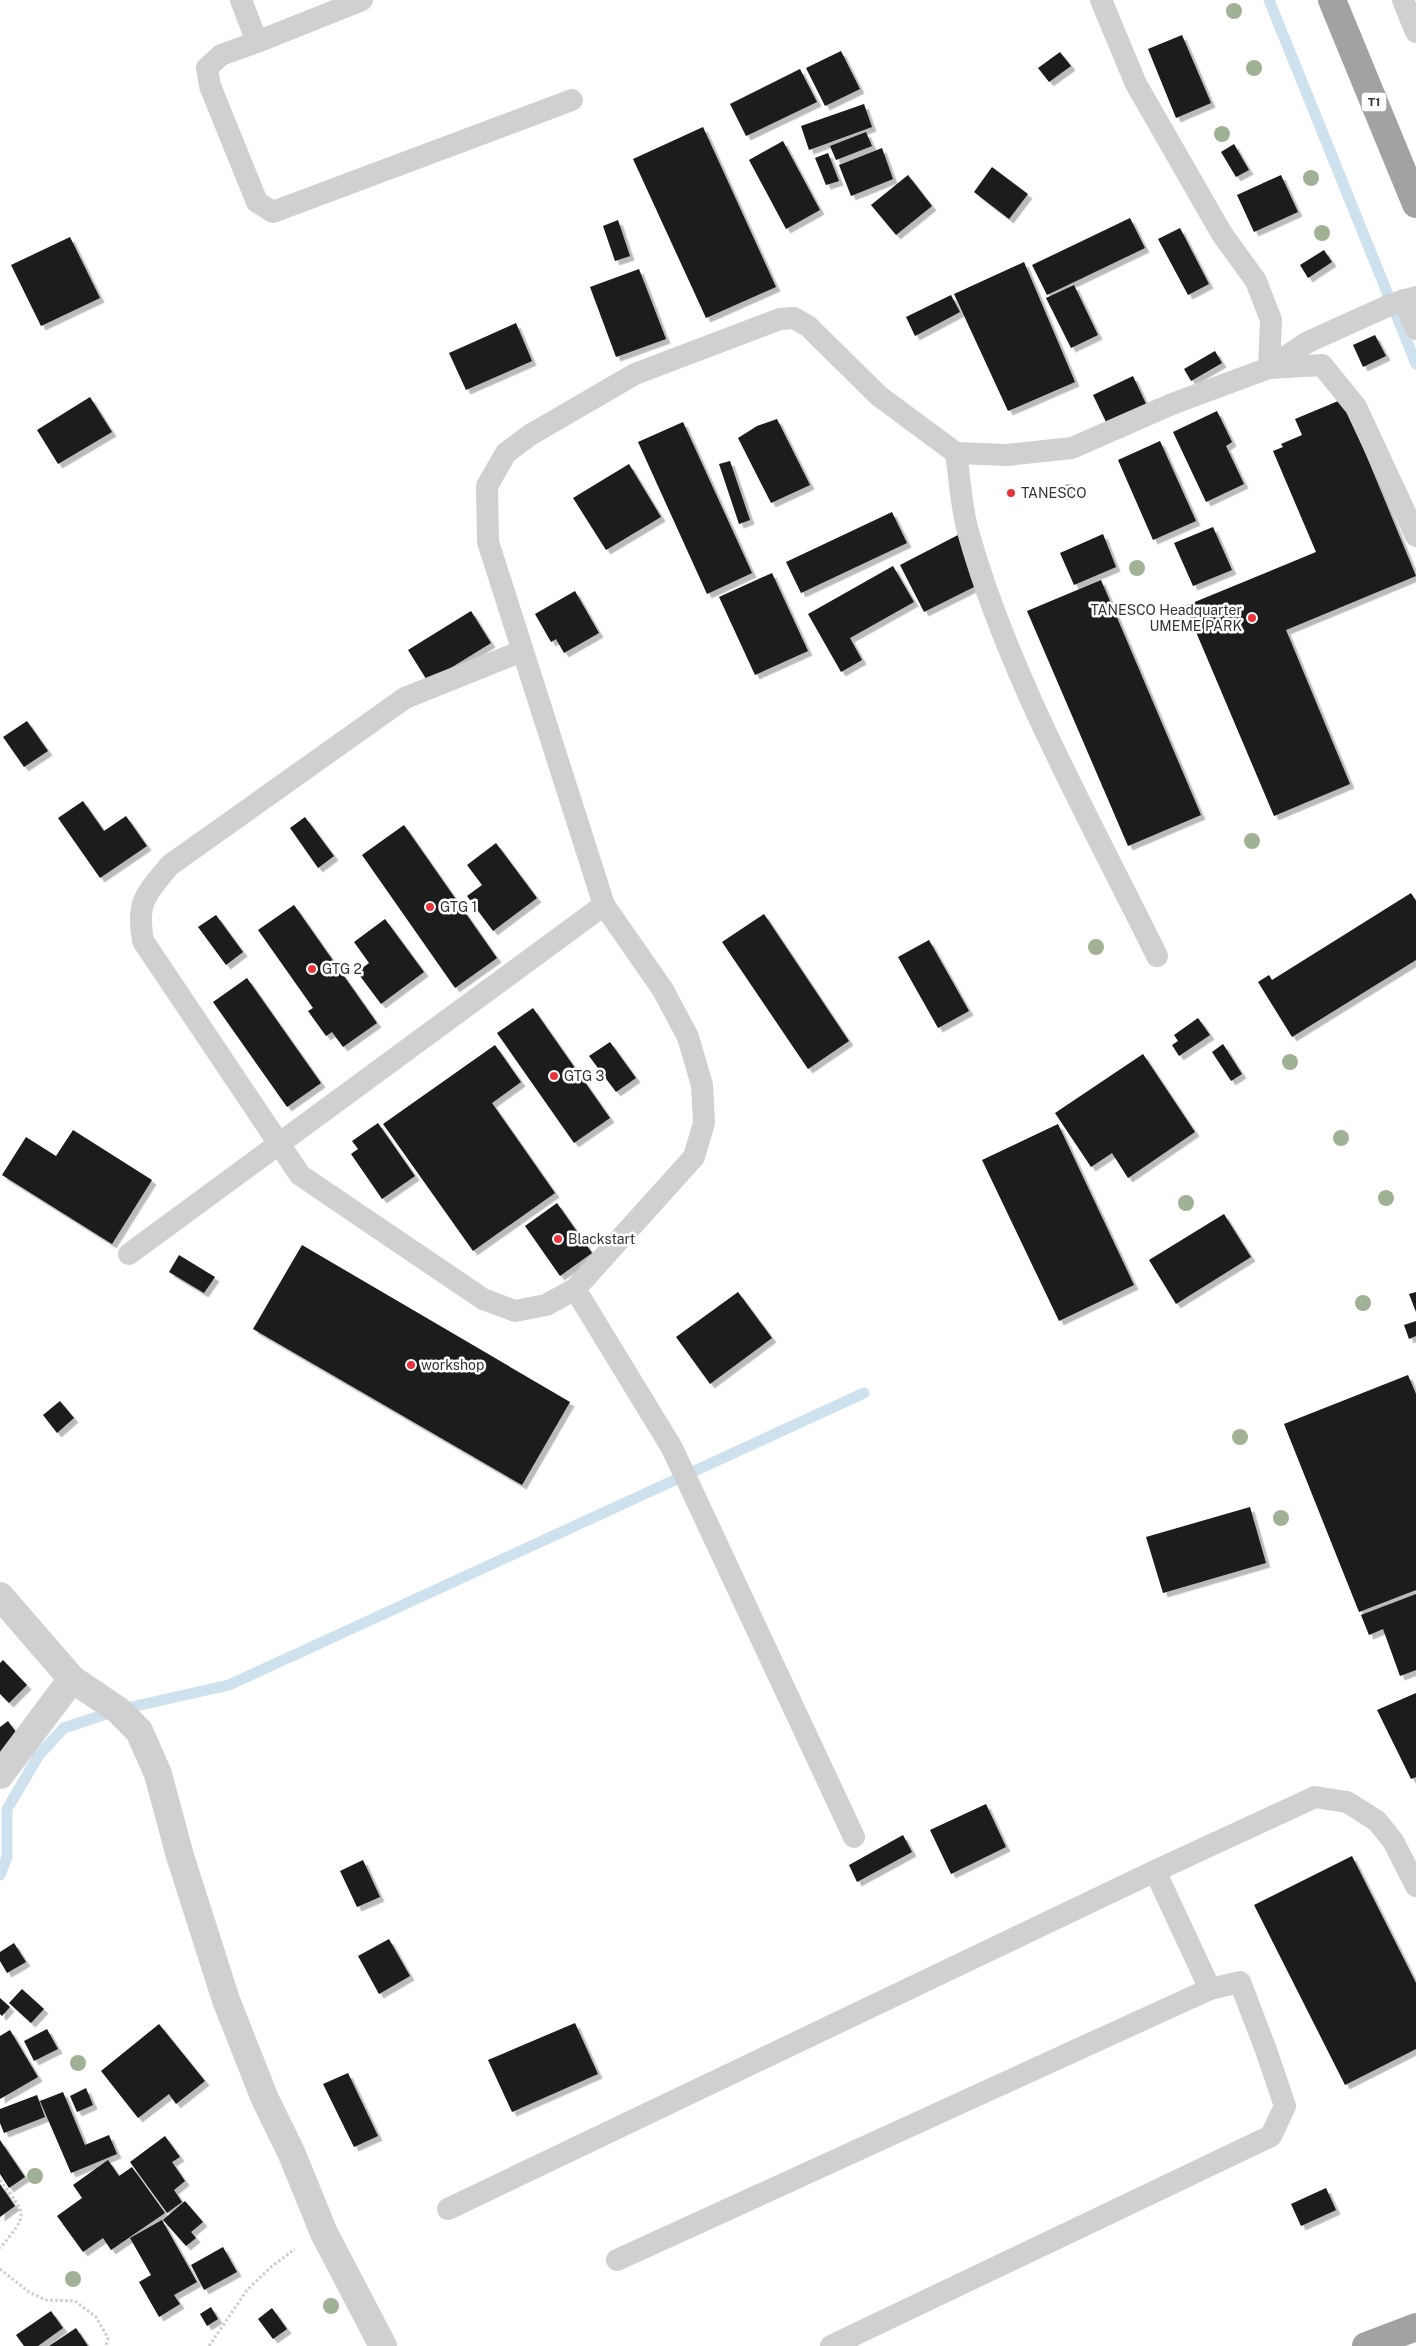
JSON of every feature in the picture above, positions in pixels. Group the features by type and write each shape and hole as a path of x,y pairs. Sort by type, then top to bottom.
{"highway":[{"name":"T1","path":"1332,0 1416,204"},
{"path":"1366,2346 1416,2327"}],"street":[{"path":"0,1596 72,1679 118,1710 140,1732 158,1774 180,1856 226,2000 265,2099 291,2152 324,2233 383,2346"},
{"path":"0,1775 72,1679"}],"lane":[{"path":"240,0 257,42"},
{"path":"362,0 221,55 207,68 210,86 257,202 273,212 572,100"},
{"path":"1101,0 1136,84 1222,234 1256,281 1271,320 1269,368"},
{"path":"1403,0 1416,32"},
{"path":"522,651 405,698 170,865 145,895 139,918 143,940 300,1176 483,1299 515,1311 546,1305 576,1289 694,1157 704,1123 702,1085 688,1037 663,990 604,905 488,542 487,486 506,453 530,435 634,374 780,319 794,318 808,326 879,396 956,452 1007,455 1072,448 1172,404 1269,368 1308,342 1410,298 1416,329"},
{"path":"1269,368 1322,365 1356,407 1416,536"},
{"path":"956,452 968,533 992,607 1034,705 1157,956"},
{"path":"129,1254 604,905"},
{"path":"576,1289 672,1448 854,1837"},
{"path":"448,2209 1155,1871 1315,1797 1347,1802 1377,1821 1393,1842 1416,1886"},
{"path":"1155,1871 1210,1989"},
{"path":"617,2260 1210,1989 1240,1982 1285,2106 1271,2136 830,2346"}],"path":[{"path":"0,2180 18,2204 22,2215 20,2223 0,2248"},
{"path":"209,2346 247,2290 271,2267 296,2248 324,2233"},
{"path":"0,2269 29,2292 46,2300 74,2301 96,2317 108,2338 106,2346"}],"building":[{"path":"1182,35 1211,103 1176,118 1148,49"},
{"path":"841,51 860,89 825,106 806,68"},
{"path":"1060,52 1071,66 1049,82 1038,68"},
{"path":"800,69 817,102 746,136 730,104"},
{"path":"864,104 872,127 809,150 801,126"},
{"path":"703,127 776,287 706,318 633,159"},
{"path":"866,132 872,146 836,160 830,146"},
{"path":"783,141 820,210 786,229 749,160"},
{"path":"1234,144 1249,170 1236,177 1221,152"},
{"path":"882,148 893,179 851,196 839,165"},
{"path":"828,153 839,181 826,185 815,158"},
{"path":"992,167 1028,194 1009,219 974,192"},
{"path":"908,175 932,206 896,235 871,205"},
{"path":"1281,175 1298,212 1254,232 1237,195"},
{"path":"1130,218 1145,248 1047,295 1032,265"},
{"path":"618,220 630,256 615,261 603,226"},
{"path":"1180,228 1209,284 1188,295 1158,239"},
{"path":"70,237 100,298 41,326 11,265"},
{"path":"1324,250 1332,262 1308,278 1300,265"},
{"path":"1024,262 1075,382 1008,411 954,294"},
{"path":"639,269 666,339 616,357 590,287"},
{"path":"1074,285 1098,335 1071,348 1046,298"},
{"path":"951,295 960,312 915,336 906,317"},
{"path":"516,323 532,361 466,390 449,353"},
{"path":"1375,335 1386,356 1363,367 1353,345"},
{"path":"1215,351 1222,363 1191,381 1184,369"},
{"path":"1133,376 1147,406 1107,424 1093,395"},
{"path":"90,397 112,432 58,464 37,430"},
{"name":"TANESCO Headquarter UMEME PARK","path":"1343,399 1416,576 1286,630 1350,784 1274,816 1185,606 1316,552 1273,451 1283,447 1281,444 1302,435 1295,419"},
{"path":"1217,411 1232,442 1226,446 1244,484 1206,502 1173,432"},
{"path":"777,419 810,485 771,503 738,438 757,426"},
{"path":"683,422 752,573 707,594 638,442"},
{"path":"1160,441 1196,521 1153,540 1118,460"},
{"path":"730,461 750,520 739,524 719,464"},
{"path":"629,464 661,517 606,550 573,498"},
{"path":"892,512 907,543 801,593 786,562"},
{"path":"1213,527 1232,570 1193,586 1174,543"},
{"path":"1103,534 1116,567 1074,585 1060,553"},
{"path":"958,535 982,583 924,612 900,565"},
{"path":"893,566 914,602 850,638 862,660 841,672 808,614"},
{"path":"772,573 808,651 755,675 719,597"},
{"path":"1101,580 1201,815 1128,846 1027,611"},
{"path":"575,591 599,633 564,653 556,639 551,642 535,614"},
{"path":"471,611 491,643 428,682 408,650"},
{"path":"27,721 48,751 24,767 3,737"},
{"path":"83,801 104,831 126,816 147,846 100,878 58,818"},
{"path":"305,817 334,856 318,868 290,828"},
{"name":"GTG 1","path":"404,825 497,958 455,988 362,855"},
{"path":"496,843 537,898 493,931 467,896 482,885 467,865"},
{"path":"1411,893 1416,901 1416,960 1292,1037 1258,982 1269,975 1272,980"},
{"name":"GTG 2","path":"294,905 377,1023 343,1047 332,1032 326,1036 308,1011 313,1008 258,930"},
{"path":"764,914 849,1041 808,1069 722,942"},
{"path":"216,915 243,952 226,965 198,927"},
{"path":"385,919 424,972 381,1004 357,972 369,963 354,942"},
{"path":"929,940 969,1011 938,1028 898,957"},
{"path":"247,978 321,1083 287,1107 213,1002"},
{"name":"GTG 3","path":"533,1008 610,1118 574,1143 497,1033"},
{"path":"1198,1018 1210,1035 1179,1056 1172,1045 1178,1041 1174,1035"},
{"path":"610,1042 636,1078 616,1092 589,1056"},
{"path":"1223,1044 1242,1074 1231,1081 1212,1052"},
{"path":"495,1045 521,1082 492,1103 555,1193 473,1251 383,1124"},
{"path":"1143,1054 1195,1132 1128,1178 1112,1153 1091,1167 1055,1113"},
{"path":"378,1123 415,1176 382,1199 351,1154 358,1149 352,1141"},
{"path":"1058,1124 1134,1285 1059,1321 982,1160"},
{"path":"73,1130 152,1180 112,1244 2,1175 26,1137 56,1156"},
{"name":"Blackstart","path":"557,1203 592,1253 560,1276 525,1226"},
{"path":"1224,1214 1251,1257 1176,1304 1149,1260"},
{"name":"workshop","path":"302,1245 570,1402 522,1485 253,1329"},
{"path":"179,1255 215,1277 204,1293 169,1272"},
{"path":"738,1292 772,1338 710,1384 676,1337"},
{"path":"1416,1292 1416,1312 1409,1294"},
{"path":"1416,1321 1416,1336 1409,1339 1404,1325"},
{"path":"1408,1375 1416,1394 1416,1590 1359,1612 1284,1424"},
{"path":"60,1401 74,1418 57,1433 43,1415"},
{"path":"1250,1507 1266,1563 1163,1593 1146,1537"},
{"path":"1416,1594 1416,1670 1400,1676 1383,1629 1369,1635 1361,1615"},
{"path":"3,1660 27,1685 9,1703 0,1694 0,1663"},
{"path":"1416,1693 1416,1777 1411,1779 1377,1710"},
{"path":"8,1721 23,1742 0,1758 0,1727"},
{"path":"986,1804 1006,1847 951,1874 930,1830"},
{"path":"903,1835 912,1852 857,1882 849,1865"},
{"path":"1352,1856 1416,1983 1416,2049 1345,2085 1254,1905"},
{"path":"363,1860 380,1897 357,1907 340,1871"},
{"path":"389,1939 410,1976 379,1994 358,1956"},
{"path":"14,1943 26,1962 7,1973 0,1961 0,1952"},
{"path":"22,1989 44,2009 31,2023 9,2003"},
{"path":"0,1998 10,2007 2,2016 0,2014"},
{"path":"575,2023 598,2074 512,2112 488,2060"},
{"path":"159,2024 205,2081 176,2104 169,2094 138,2118 101,2071"},
{"path":"47,2029 58,2049 34,2061 24,2041"},
{"path":"10,2030 38,2077 0,2099 0,2036"},
{"path":"348,2073 378,2136 354,2147 323,2084"},
{"path":"86,2088 93,2105 77,2112 70,2096"},
{"path":"63,2092 85,2145 109,2135 117,2154 71,2173 40,2101"},
{"path":"37,2095 45,2117 4,2133 0,2123 0,2109"},
{"path":"165,2136 180,2157 172,2162 185,2181 174,2190 182,2202 167,2213 130,2162"},
{"path":"0,2140 25,2177 9,2188 0,2174"},
{"path":"108,2160 119,2176 132,2167 165,2213 111,2250 103,2238 83,2252 57,2216 82,2198 73,2185"},
{"path":"0,2184 15,2206 0,2217"},
{"path":"1326,2188 1336,2210 1301,2226 1291,2204"},
{"path":"185,2201 203,2222 191,2232 196,2238 186,2246 163,2220"},
{"path":"162,2220 197,2282 174,2295 180,2304 159,2317 139,2282 151,2275 130,2238"},
{"path":"223,2247 237,2272 204,2290 191,2265"},
{"path":"211,2307 218,2319 207,2326 200,2314"},
{"path":"272,2308 287,2329 273,2339 258,2319"},
{"path":"51,2311 63,2328 38,2346 24,2346 16,2335"},
{"path":"76,2328 88,2346 49,2346"}],"waterway":[{"path":"1269,0 1416,364"},
{"path":"0,1875 7,1857 7,1809 39,1755 64,1728 118,1710 229,1685 864,1393"}],"place":[{"name":"TANESCO","path":"1011,493"},
{"name":"TANESCO Headquarter UMEME PARK","path":"1252,618"},
{"name":"GTG 1","path":"430,907"},
{"name":"GTG 2","path":"312,969"},
{"name":"GTG 3","path":"554,1076"},
{"name":"Blackstart","path":"558,1239"},
{"name":"workshop","path":"411,1365"}]}
